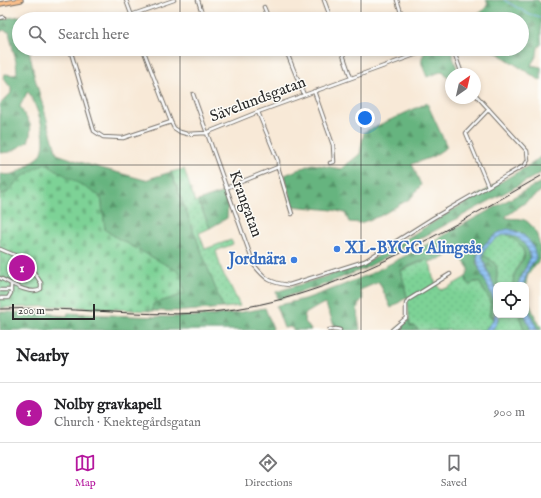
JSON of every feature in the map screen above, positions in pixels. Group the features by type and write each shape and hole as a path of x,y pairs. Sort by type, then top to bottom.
{"street":[{"path":"126,0 130,12"},
{"path":"140,12 174,0"},
{"path":"198,0 202,12"},
{"path":"324,0 328,12"},
{"path":"397,0 401,12"},
{"path":"264,7 266,12"},
{"path":"0,18 4,17"},
{"path":"72,56 94,131 103,137 123,138 170,122 146,56"},
{"path":"288,56 304,95"},
{"path":"343,56 351,78"},
{"name":"Sävelundsgatan","path":"170,122 174,128 180,132 187,134 206,133 258,112 411,56"},
{"path":"455,56 460,68"},
{"path":"314,91 332,145 334,162 330,163"},
{"name":"Krangatan","path":"193,94 254,265 267,280 276,284 289,285 366,261 433,218 525,165 528,160 527,151 489,109"},
{"path":"481,100 489,109 466,133 488,186"},
{"path":"258,112 278,161 278,168 292,214"},
{"path":"226,188 278,168"},
{"path":"0,249 26,260 42,286 41,289 34,292 19,288 0,278"},
{"path":"392,330 406,318 406,304 408,300 450,274"},
{"path":"0,298 8,298 10,296 12,284"},
{"path":"0,290 11,290"},
{"path":"329,330 340,330"}],"green space":[{"path":"486,0 538,0 541,3 541,44 531,65 541,67 541,81 502,56 529,56 529,12 481,12 488,3"},
{"path":"12,17 12,45 9,32 3,30 0,32 0,19"},
{"path":"15,56 30,56 34,75 57,154 86,164 145,180 171,172 223,308 184,311 152,311 153,304 184,294 117,238 105,230 101,197 19,179 7,193 0,194 0,174 9,175 18,172 39,157 43,149 44,141 41,123 35,105 28,91 20,106 29,122 31,130 28,142 10,152 0,153 0,104 11,93 11,88 3,78 5,74 14,75 17,72"},
{"path":"422,56 453,56 457,68 445,68 445,74 443,71 427,77 422,66"},
{"path":"427,103 447,147 432,157 412,164 421,185 411,198 380,216 360,223 349,222 345,213 333,210 292,206 285,175 312,164 341,169 360,154 364,132"},
{"path":"540,157 541,173 364,269 320,286 278,299 276,292 365,264 533,163"},
{"path":"45,163 101,197 105,230 181,273 184,294 153,304 152,311 56,306 0,308 0,194 7,193 19,179"},
{"path":"184,169 195,202 198,201 210,228 199,233 205,249 231,240 233,244 216,251 222,272 240,306 223,308 216,291 171,172"},
{"path":"541,182 541,191 505,217 527,221 533,227 537,235 540,258 528,275 526,282 523,282 529,268 536,258 526,238 519,232 507,230 496,235 486,243 479,252 476,262 492,297 493,320 492,317 489,316 491,302 479,282 474,282 471,285 467,283 466,277 469,269 458,253 449,250 446,257 429,262 426,259 401,270 407,297 391,308 379,282 360,290 363,299 357,309 360,330 344,330 335,327 326,305 322,304 305,314 304,320 311,330 294,330 290,327 284,328 276,306 308,298 370,274"},
{"path":"224,192 228,201 227,218 210,228 198,201"},
{"path":"506,234 519,243 523,250 523,259 518,265 513,282 498,282 495,264 483,255 486,248 499,237"},
{"path":"506,234 513,235 523,242 529,253 528,263 519,282 513,282 514,275 524,257 524,253 520,245"},
{"path":"483,255 495,264 498,282 493,282 493,284 483,259"},
{"path":"427,259 431,266 433,278 440,290 447,288 466,277 467,283 479,282 491,302 489,316 492,317 493,320 485,330 419,330 414,326 410,326 407,297 401,271"},
{"path":"529,300 535,316 541,330 538,330 536,327 529,310"},
{"path":"265,308 273,328 272,330 0,330 0,312 53,313 54,315 67,316 68,313 191,317"},
{"path":"499,318 520,318 524,330 492,330"},
{"path":"520,318 526,318 531,330 524,330"},
{"path":"409,320 410,326 414,326 419,330 395,330"}],"water":[{"path":"513,230 527,238 533,247 536,258 529,268 524,282 519,282 528,263 530,256 529,252 521,240 513,235 508,234 495,239 486,248 483,254 483,259 493,284 493,299 479,267 477,260 478,254 479,250 492,238 499,232"},
{"path":"529,311 538,330 531,330 526,318 529,318"},
{"path":"494,318 498,318 497,323 492,330 485,330"}],"waterway":[{"path":"504,0 525,12"},
{"path":"529,14 541,18"}],"railway":[{"path":"0,309 25,308 152,314 202,313 248,307 293,296 379,264 461,222 541,176"}],"place":[{"name":"XL-BYGG Alingsås","path":"337,249"},
{"name":"Jordnära","path":"294,260"},
{"name":"Nolby gravkapell","path":"22,268"}]}
